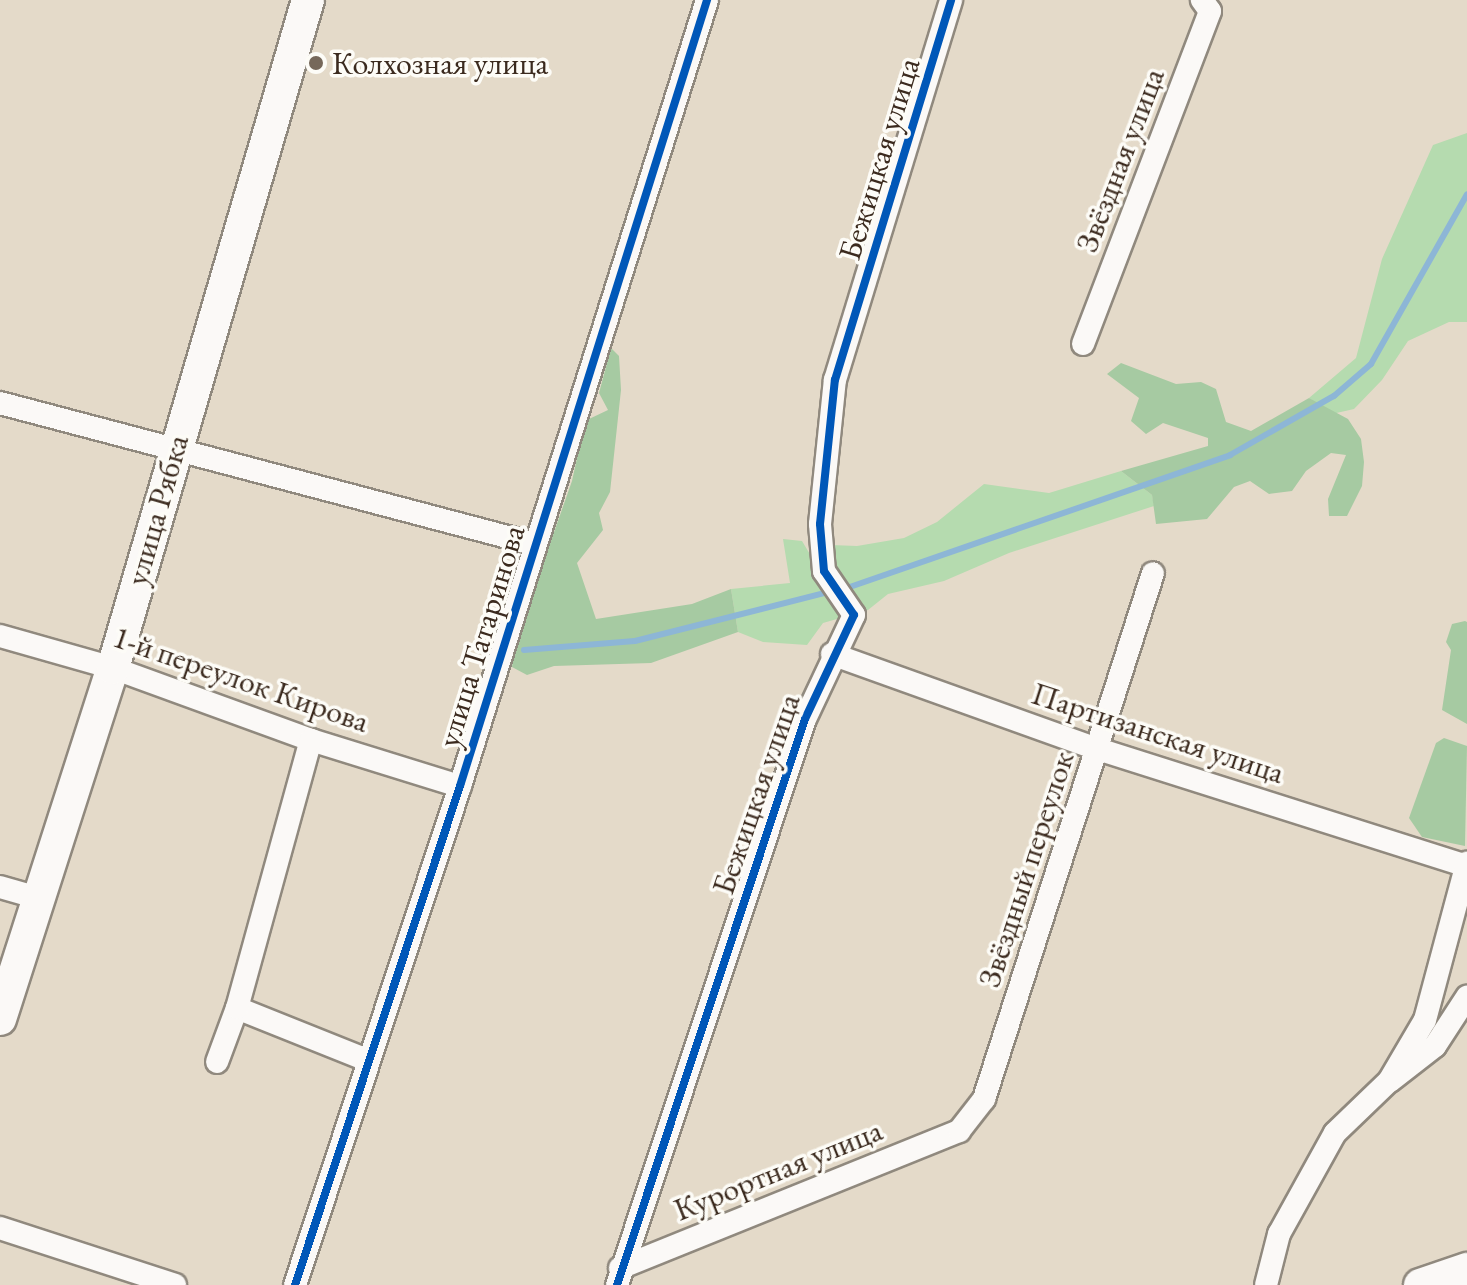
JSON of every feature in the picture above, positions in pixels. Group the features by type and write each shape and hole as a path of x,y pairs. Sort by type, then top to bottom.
{"main road":[{"name":"улица Рябка","path":"0,1019 113,668 308,0"},
{"path":"1420,1285 1467,1269"}],"street":[{"name":"улица Татаринова","path":"295,1285 460,786 707,0"},
{"name":"Бежицкая улица","path":"618,1276 805,719 832,654 854,615 824,571 820,524 835,380 951,0"},
{"name":"Звёздная улица","path":"1083,344 1210,11 1202,0"},
{"path":"0,403 534,544"},
{"name":"Звёздный переулок","path":"959,1131 984,1099 1153,573"},
{"name":"1-й переулок Кирова","path":"0,636 113,668 311,740 460,786"},
{"name":"Партизанская улица","path":"832,654 1098,749 1467,864"},
{"path":"217,1062 237,1008 311,740"},
{"path":"1389,1081 1425,1020 1467,864"},
{"path":"0,887 38,898"},
{"path":"1266,1285 1279,1234 1335,1133 1389,1081 1435,1046 1467,997"},
{"path":"237,1008 367,1060"},
{"name":"Курортная улица","path":"618,1276 959,1131"},
{"path":"0,1228 175,1285"}],"green space":[{"path":"1467,133 1467,322 1449,322 1408,341 1382,380 1354,409 1332,414 1309,398 1356,358 1382,259 1433,145"},
{"path":"611,348 619,356 621,390 610,492 599,513 603,530 577,563 596,619 692,604 731,589 738,632 651,663 554,666 527,675 512,667 515,643 572,481 582,435 589,419 608,410 599,393"},
{"path":"1121,363 1176,384 1201,382 1216,389 1226,422 1251,431 1309,398 1348,419 1361,439 1364,462 1362,486 1347,516 1329,516 1328,499 1346,455 1331,453 1306,471 1292,491 1269,494 1250,481 1234,487 1207,519 1156,524 1152,495 1121,471 1208,446 1208,438 1163,423 1146,434 1131,421 1139,398 1107,374"},
{"path":"1121,471 1152,495 1154,506 1009,553 944,581 888,594 868,610 823,623 807,645 763,642 738,632 731,589 790,583 783,539 802,541 814,561 831,545 857,546 904,538 937,522 984,484 1049,493"},
{"path":"1465,621 1467,724 1442,710 1451,650 1446,642 1452,624"},
{"path":"1444,738 1467,746 1465,846 1422,837 1409,818 1436,743"}],"waterway":[{"path":"844,589 1230,455 1334,396 1371,364 1467,194"},
{"path":"524,650 635,641 833,591"}],"cycle path":[{"path":"295,1285 460,786 707,0"},
{"path":"617,1285 805,719 854,615 824,571 820,524 835,380 951,0"}],"place":[{"name":"Колхозная улица","path":"316,63"}]}
